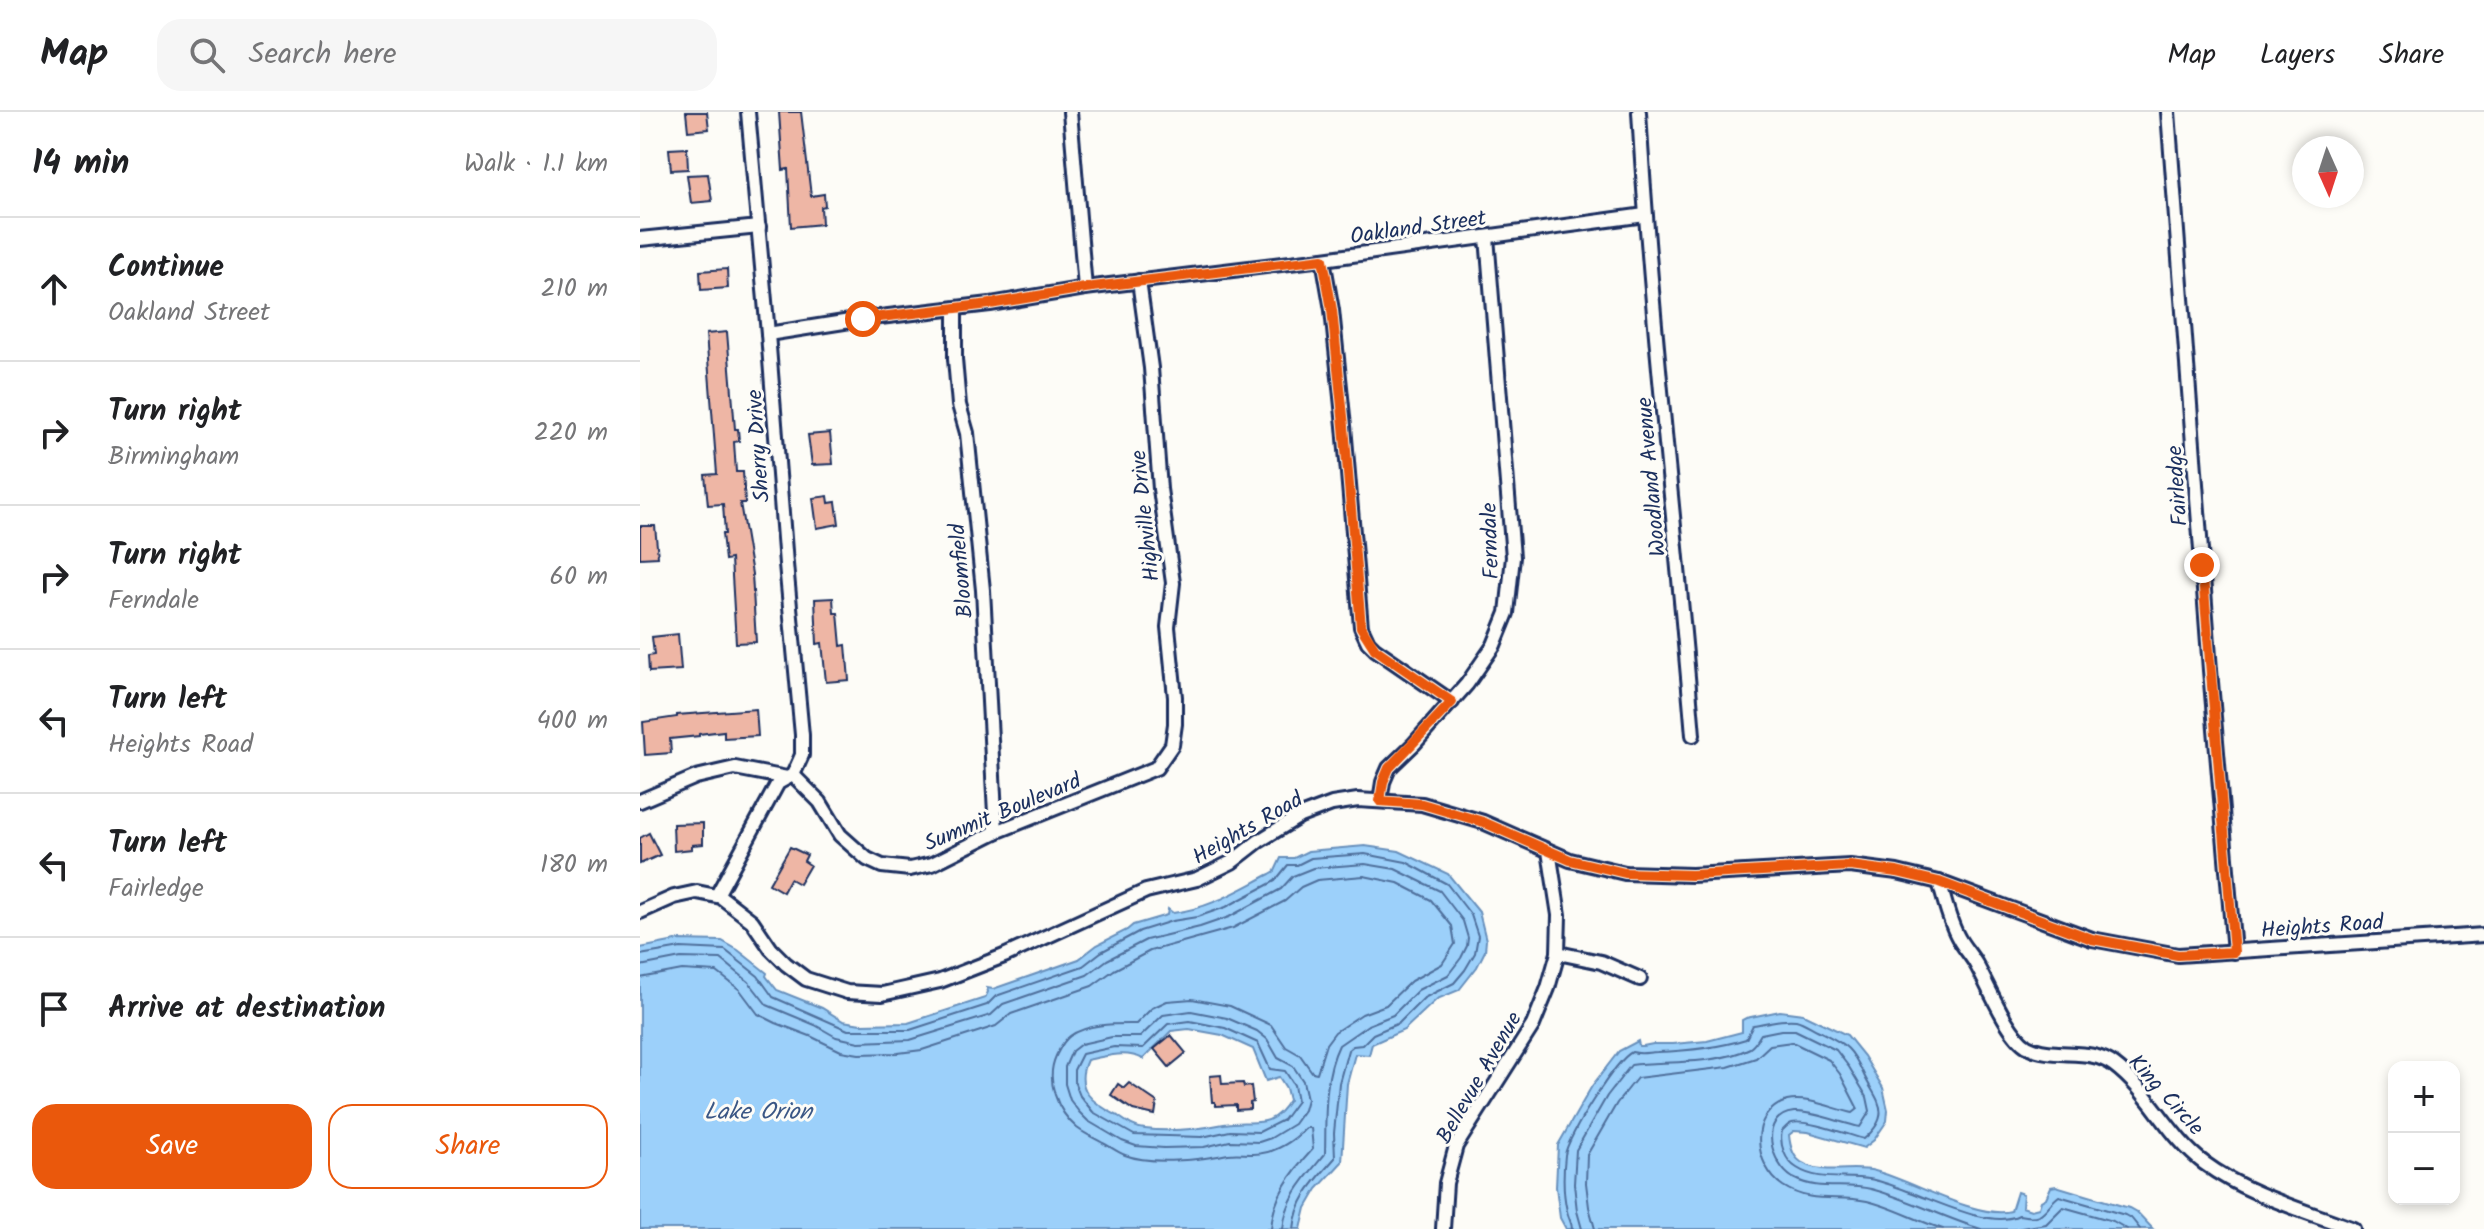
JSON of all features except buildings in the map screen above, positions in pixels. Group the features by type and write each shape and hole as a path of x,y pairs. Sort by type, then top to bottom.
{"street":[{"name":"Sherry Drive","path":"717,895 778,783 790,776 802,755 748,112"},
{"path":"1070,112 1085,288"},
{"name":"Woodland Avenue","path":"1639,112 1645,215 1693,735"},
{"name":"Fairledge","path":"2168,112 2234,952"},
{"name":"Oakland Street","path":"768,334 1085,288 1645,215"},
{"path":"640,239 759,227"},
{"name":"Ferndale","path":"1380,801 1389,768 1452,702 1494,645 1507,613 1513,557 1487,237"},
{"path":"1323,259 1332,310 1361,627 1375,649 1452,702"},
{"name":"Highville Drive","path":"1139,281 1151,368 1160,489 1173,583 1168,627 1175,697 1172,745"},
{"name":"Bloomfield","path":"955,309 959,405 967,433 983,590 996,832"},
{"name":"Summit Boulevard","path":"790,776 820,802 840,835 867,859 882,866 910,869 932,864 996,832 1156,768 1172,745"},
{"path":"640,801 696,777 735,768 790,776"},
{"name":"Heights Road","path":"717,895 752,921 771,949 806,979 847,992 882,994 940,981 1004,956 1146,891 1197,879 1232,862 1259,841 1310,812 1332,804 1358,800 1422,804 1483,822 1589,866 1625,873 1706,874 1850,866 1897,872 1939,882 2092,939 2178,955 2484,935"},
{"name":"Bellevue Avenue","path":"1443,1229 1446,1183 1456,1146 1533,1025 1558,953 1559,915 1549,851"},
{"name":"King Circle","path":"1939,882 1958,938 2007,1025 2025,1045 2052,1053 2093,1055 2113,1063 2144,1092 2167,1125 2203,1162 2267,1196 2353,1229"},
{"path":"640,912 674,897 697,892 717,895"},
{"path":"1558,953 1601,962 1640,979"}],"water":[{"name":"Lake Orion","path":"1365,846 1399,851 1448,874 1479,912 1486,940 1485,951 1477,967 1459,990 1437,999 1404,1030 1372,1044 1369,1055 1355,1054 1347,1084 1342,1162 1317,1189 1306,1208 1301,1229 640,1229 640,948 680,940 722,941 767,973 777,990 822,1008 843,1021 861,1024 908,1023 985,998 987,988 993,989 1079,959 1133,925 1167,915 1168,909 1173,913 1187,911 1223,898 1275,871 1281,858 1294,858 1308,851","holes":["1189,1029 1222,1035 1253,1049 1266,1081 1279,1077 1286,1088 1289,1100 1274,1117 1267,1121 1185,1130 1141,1128 1101,1106 1084,1088 1083,1071 1087,1060 1123,1054 1143,1059 1171,1031"]},
{"path":"1780,1011 1803,1014 1847,1035 1883,1088 1888,1110 1887,1121 1874,1140 1864,1148 1794,1131 1789,1135 1791,1146 1795,1157 1801,1162 1819,1168 1875,1171 1963,1205 1997,1212 2011,1211 2017,1192 2023,1194 2022,1207 2031,1210 2039,1208 2051,1187 2056,1186 2129,1208 2153,1229 1566,1229 1560,1218 1556,1187 1558,1145 1592,1086 1619,1051 1638,1041 1639,1046 1643,1046 1707,1041 1742,1032 1742,1020 1746,1018"}],"route":[{"path":"863,319 1323,259 1332,310 1344,426 1361,627 1375,649 1452,702 1389,768 1380,801 1422,804 1483,822 1570,860 1625,873 1692,875 1850,866 1897,872 1939,882 2092,939 2178,955 2234,952 2202,565"}]}
